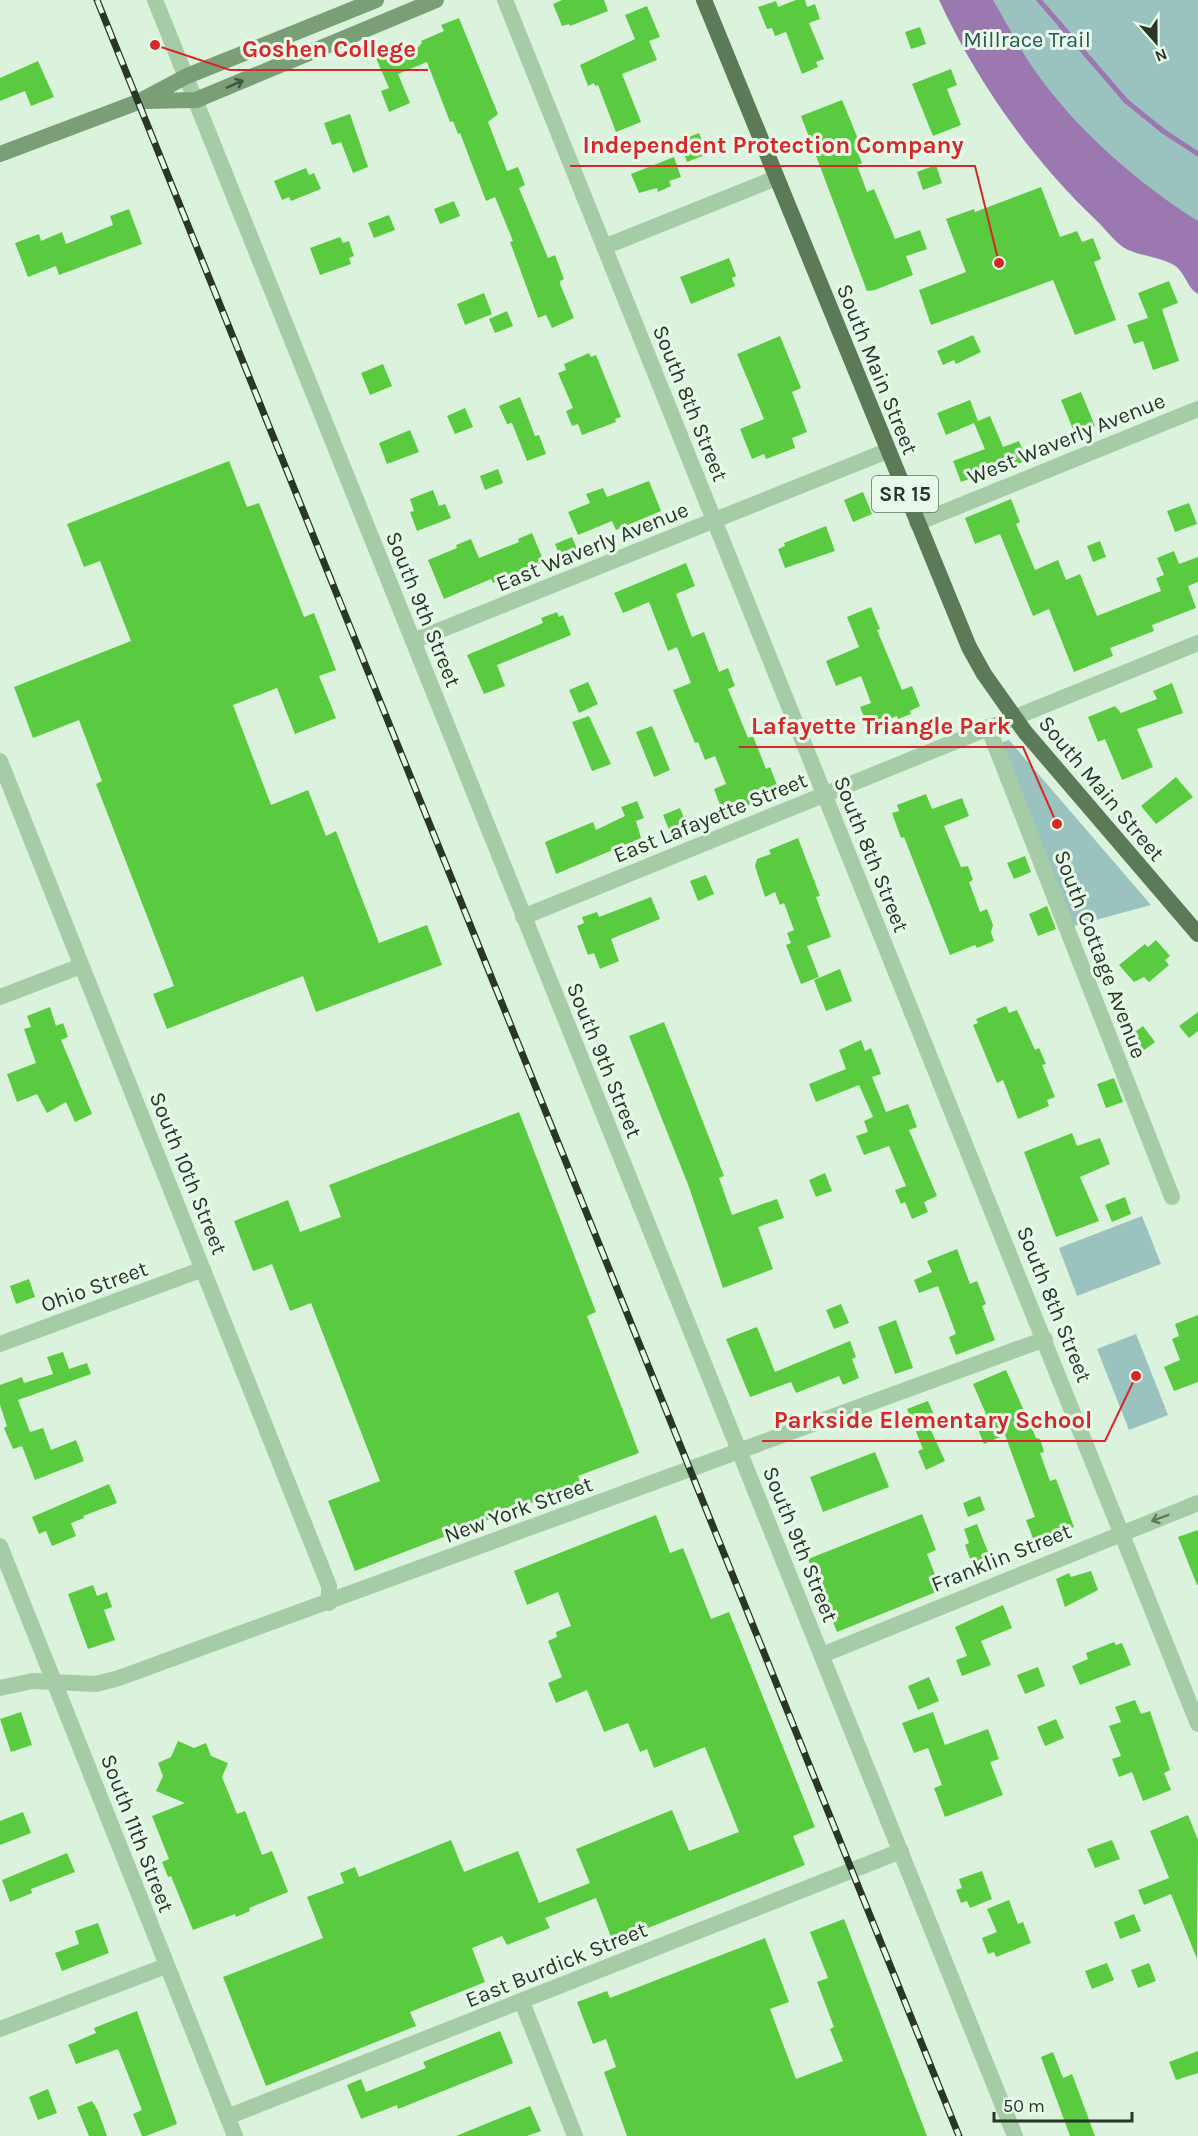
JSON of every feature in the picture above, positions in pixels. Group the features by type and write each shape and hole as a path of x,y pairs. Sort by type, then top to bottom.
{"main road":[{"path":"0,154 138,102 186,76 376,0"},
{"path":"138,102 196,100 436,0"},
{"name":"South Main Street","path":"704,0 969,647 1013,718 1198,934"}],"street":[{"name":"South 9th Street","path":"155,0 1015,2136"},
{"name":"South 8th Street","path":"505,0 1198,1724"},
{"path":"604,247 776,178"},
{"name":"West Waverly Avenue","path":"917,523 1198,409"},
{"name":"East Waverly Avenue","path":"413,641 715,522 887,451"},
{"name":"East Lafayette Street","path":"523,917 1198,643"},
{"name":"South Cottage Avenue","path":"988,728 1172,1197"},
{"name":"South 10th Street","path":"0,761 329,1586 329,1603"},
{"path":"0,997 81,966"},
{"name":"Ohio Street","path":"0,1344 203,1269"},
{"name":"New York Street","path":"0,1688 33,1681 96,1684 119,1678 329,1603 1044,1339"},
{"name":"Franklin Street","path":"822,1655 1198,1503"},
{"name":"South 11th Street","path":"0,1546 234,2136"},
{"name":"East Burdick Street","path":"227,2117 901,1851"},
{"path":"0,2029 166,1966"},
{"path":"522,2002 575,2136"}],"green space":[{"name":"Millrace Trail","path":"974,0 1198,0 1198,254 997,58"},
{"path":"1009,740 1151,905 1070,927 1001,743"},
{"path":"1142,1216 1161,1264 1077,1296 1059,1248"},
{"path":"1136,1334 1168,1415 1129,1430 1097,1349"}],"shaded area":[{"path":"939,0 993,0 1032,66 1072,117 1132,174 1198,221 1198,294 1172,264 1128,250 1120,245 1051,173 989,90 954,31"}],"building":[{"path":"562,0 604,0 608,11 570,26 569,24 562,26 553,4"},
{"path":"796,0 805,0 807,7 815,4 820,19 809,23 824,59 816,62 818,67 802,74 786,32 775,36 772,28 767,29 758,7 776,1 778,7"},
{"path":"647,6 660,37 649,41 657,60 622,74 641,122 616,132 598,85 595,86 594,83 588,86 580,65 635,39 625,15"},
{"path":"459,18 498,114 488,122 507,171 518,167 525,185 519,188 548,258 555,255 564,279 560,281 560,284 574,318 552,328 546,315 538,318 510,242 513,241 495,197 486,201 460,133 458,134 453,121 450,122 427,62 398,74 410,103 389,112 381,91 389,88 375,56 388,50 391,58 417,48 422,43 421,41 444,31 441,25"},
{"path":"920,27 926,44 911,49 905,32"},
{"path":"38,61 54,97 31,106 25,91 0,101 0,78"},
{"path":"951,69 957,85 947,89 961,125 933,136 912,84"},
{"path":"842,100 861,146 856,148 862,163 857,165 867,192 874,189 895,239 920,230 927,249 906,256 913,275 875,290 867,291 801,116"},
{"path":"350,114 368,167 353,173 341,142 332,145 324,123"},
{"path":"699,133 707,154 687,162 679,141"},
{"path":"674,157 681,177 669,181 671,186 658,192 657,188 639,193 631,174"},
{"path":"936,165 942,183 923,190 917,172"},
{"path":"306,168 309,175 314,173 321,189 291,201 289,197 282,200 274,181"},
{"path":"1041,187 1060,237 1077,231 1082,242 1093,238 1101,259 1094,262 1116,320 1075,335 1053,280 931,325 919,290 966,272 946,219 974,209 975,212"},
{"path":"454,201 460,216 440,224 434,209"},
{"path":"129,209 142,244 59,275 56,266 28,277 15,243 39,234 41,241 62,232 66,244 113,225 110,216"},
{"path":"389,215 395,230 374,238 368,223"},
{"path":"340,237 343,243 349,241 354,256 349,258 351,264 320,275 310,248"},
{"path":"729,258 736,276 732,278 735,286 691,304 680,277"},
{"path":"1169,281 1178,303 1162,309 1179,361 1153,370 1143,341 1134,344 1127,325 1148,318 1138,293"},
{"path":"484,293 492,314 465,325 457,304"},
{"path":"507,311 513,326 495,333 489,319"},
{"path":"973,335 981,352 956,364 954,360 943,365 937,351"},
{"path":"780,336 801,388 792,392 807,432 792,438 795,448 766,459 764,454 752,459 740,429 764,419 737,354"},
{"path":"589,353 591,357 596,355 621,417 615,419 616,422 582,435 578,424 572,426 566,411 573,408 558,373 566,370 564,364"},
{"path":"383,364 392,386 370,395 361,373"},
{"path":"1081,392 1095,426 1075,434 1061,400"},
{"path":"520,397 535,436 539,435 546,454 527,461 512,423 507,424 499,406"},
{"path":"970,400 978,421 990,416 1003,447 1019,441 1027,460 974,484 972,478 961,482 953,461 985,449 974,423 946,435 937,413"},
{"path":"465,408 473,427 455,434 447,416"},
{"path":"410,430 419,452 387,464 379,443"},
{"path":"229,461 247,507 259,503 304,617 314,613 336,670 319,676 336,718 295,734 277,688 233,705 271,805 308,790 326,836 336,831 379,943 427,925 442,965 316,1012 303,976 167,1029 153,994 174,986 96,784 102,781 79,720 33,738 14,687 131,641 100,561 84,567 67,524"},
{"path":"498,469 503,483 485,490 480,476"},
{"path":"649,481 661,511 616,530 612,521 578,535 568,512 590,503 586,494 603,488 607,497"},
{"path":"433,490 439,506 445,504 451,518 417,531 410,512 414,511 410,499"},
{"path":"863,492 872,514 853,522 844,500"},
{"path":"1011,499 1020,522 1016,524 1035,570 1058,560 1066,580 1080,574 1097,616 1161,591 1156,578 1164,575 1157,558 1174,551 1179,564 1198,557 1198,582 1188,586 1196,608 1152,625 1154,631 1110,648 1113,656 1074,672 1049,609 1033,616 1000,534 975,544 965,518"},
{"path":"1189,503 1197,524 1175,532 1167,511"},
{"path":"826,526 835,551 785,568 778,549 785,546 784,543"},
{"path":"532,533 544,562 493,583 491,579 444,599 428,560 457,548 456,545 471,539 479,558 519,542 518,539"},
{"path":"572,537 579,554 562,561 555,544"},
{"path":"1100,541 1106,557 1093,562 1087,546"},
{"path":"686,563 695,586 676,594 692,637 704,632 719,672 728,668 735,686 728,689 748,738 753,736 766,769 770,767 777,785 771,787 774,795 724,815 714,789 726,784 715,756 705,760 698,742 695,743 673,690 691,683 677,647 668,651 649,602 623,613 614,593"},
{"path":"871,607 880,629 877,630 902,690 912,686 920,706 910,711 911,714 898,719 897,716 886,720 885,717 867,724 860,707 871,703 861,676 836,686 826,661 859,647 847,617"},
{"path":"557,612 559,617 563,615 571,635 497,665 505,686 484,694 467,655 543,623 541,618"},
{"path":"588,682 598,704 579,713 569,690"},
{"path":"1172,683 1183,713 1137,729 1153,767 1122,780 1105,739 1098,742 1088,717 1115,706 1121,713 1157,699 1153,691"},
{"path":"589,716 611,764 592,771 572,722"},
{"path":"652,726 670,770 654,777 636,732"},
{"path":"1176,777 1193,797 1156,824 1141,806"},
{"path":"926,794 932,809 962,798 969,816 944,826 961,867 968,866 973,880 969,882 980,912 987,909 993,925 991,932 994,941 977,948 975,945 950,955 904,837 901,838 892,813 899,811 897,805"},
{"path":"637,801 644,818 636,821 641,838 556,874 545,842 593,822 596,830 625,816 621,807"},
{"path":"680,808 687,825 670,832 663,815"},
{"path":"798,838 820,896 816,897 831,937 807,946 819,977 801,984 786,945 791,943 787,933 794,930 784,903 780,905 775,892 765,897 755,866 757,859 771,854 769,850"},
{"path":"1025,856 1031,872 1014,879 1007,863"},
{"path":"706,875 714,894 698,901 690,881"},
{"path":"651,897 660,919 611,939 619,961 600,969 594,953 588,955 577,926 584,923 582,917 597,912 599,917"},
{"path":"1047,906 1056,929 1038,936 1029,914"},
{"path":"1156,940 1170,956 1165,960 1169,965 1149,982 1144,977 1134,982 1119,965 1145,944 1148,947"},
{"path":"840,969 852,1001 826,1011 814,980"},
{"path":"1006,1006 1009,1013 1017,1010 1035,1050 1039,1048 1046,1064 1042,1065 1055,1097 1047,1100 1049,1106 1018,1119 1003,1080 997,1083 973,1025 978,1023 976,1019"},
{"path":"50,1007 56,1026 63,1023 68,1037 61,1040 92,1114 75,1122 66,1102 47,1113 37,1094 17,1102 7,1074 36,1063 24,1029 31,1027 27,1016"},
{"path":"1198,1012 1198,1031 1189,1038 1179,1026"},
{"path":"664,1022 724,1176 719,1178 732,1215 777,1199 784,1218 758,1227 773,1269 723,1288 689,1187 629,1036"},
{"path":"1143,1026 1155,1042 1139,1054 1127,1038"},
{"path":"861,1040 865,1051 871,1048 881,1074 872,1077 886,1112 908,1104 917,1127 909,1130 937,1196 924,1202 928,1212 912,1219 905,1202 901,1204 895,1190 906,1186 889,1146 864,1155 856,1136 868,1132 864,1121 873,1117 859,1085 816,1102 809,1084 846,1069 839,1050"},
{"path":"1114,1078 1123,1102 1106,1108 1097,1084"},
{"path":"519,1112 596,1312 587,1316 639,1453 578,1476 581,1484 355,1571 328,1501 380,1481 311,1303 290,1311 272,1264 253,1271 234,1221 288,1200 300,1232 341,1217 329,1185"},
{"path":"1072,1133 1077,1146 1100,1138 1110,1164 1080,1177 1099,1221 1056,1237 1024,1152"},
{"path":"825,1173 832,1191 816,1197 809,1180"},
{"path":"1125,1197 1131,1214 1112,1222 1105,1205"},
{"path":"957,1249 970,1284 977,1281 986,1304 982,1306 995,1340 956,1355 949,1337 956,1334 938,1286 919,1293 914,1280 932,1272 927,1261"},
{"path":"29,1279 35,1297 16,1304 10,1286"},
{"path":"841,1304 849,1323 834,1329 826,1310"},
{"path":"1198,1315 1198,1382 1174,1391 1164,1367 1180,1360 1172,1339 1179,1336 1175,1324"},
{"path":"896,1320 913,1368 895,1374 878,1327"},
{"path":"757,1327 775,1372 850,1341 856,1357 852,1359 859,1378 843,1385 839,1376 796,1393 791,1382 750,1397 726,1339"},
{"path":"63,1352 69,1369 87,1363 91,1374 18,1400 30,1432 43,1428 51,1450 76,1440 84,1461 35,1480 22,1446 13,1449 4,1428 7,1426 0,1405 0,1385 22,1377 24,1383 53,1374 47,1357"},
{"path":"1006,1370 1036,1438 1040,1439 1044,1452 1040,1453 1050,1481 1056,1479 1074,1527 1034,1541 1026,1520 1035,1517 1005,1435 984,1444 974,1419 986,1414 973,1384"},
{"path":"928,1401 937,1422 929,1426 945,1461 926,1470 918,1451 923,1449 907,1409"},
{"path":"875,1452 889,1487 823,1512 810,1477"},
{"path":"109,1484 117,1503 71,1523 76,1536 52,1546 46,1531 39,1534 32,1517"},
{"path":"980,1496 985,1510 968,1517 963,1503"},
{"path":"922,1514 936,1550 927,1554 941,1590 837,1632 808,1559"},
{"path":"656,1515 670,1553 683,1548 711,1619 729,1612 815,1827 793,1836 805,1865 613,1942 596,1898 545,1918 550,1928 507,1945 502,1936 472,1948 485,1982 410,2012 416,2026 266,2086 223,1977 323,1938 307,1897 344,1883 340,1873 355,1867 359,1877 451,1840 464,1872 518,1851 539,1903 590,1883 576,1849 672,1810 689,1851 739,1832 705,1747 654,1768 647,1749 640,1752 628,1723 604,1732 587,1690 556,1703 548,1683 562,1677 548,1641 557,1637 556,1632 571,1626 558,1592 527,1605 514,1571"},
{"path":"977,1524 990,1557 972,1564 965,1545 969,1543 964,1529"},
{"path":"1198,1530 1198,1585 1197,1585 1178,1537"},
{"path":"1091,1571 1098,1590 1065,1607 1056,1579 1069,1573 1071,1577"},
{"path":"93,1585 97,1596 107,1592 112,1607 104,1610 115,1640 88,1649 68,1594"},
{"path":"1003,1605 1012,1628 981,1641 991,1665 962,1676 956,1660 967,1656 955,1627"},
{"path":"1114,1642 1116,1645 1122,1643 1131,1665 1080,1685 1072,1666 1088,1659 1086,1653"},
{"path":"1038,1667 1045,1686 1025,1694 1017,1675"},
{"path":"929,1677 939,1701 918,1710 908,1686"},
{"path":"1135,1700 1141,1714 1150,1711 1170,1770 1164,1773 1171,1790 1143,1801 1132,1772 1119,1777 1112,1759 1121,1756 1109,1726 1121,1722 1115,1707"},
{"path":"21,1712 32,1745 11,1752 0,1719"},
{"path":"933,1712 945,1745 988,1729 999,1759 990,1762 1003,1795 945,1817 934,1788 942,1785 928,1748 914,1753 902,1723"},
{"path":"1056,1719 1064,1738 1045,1746 1037,1727"},
{"path":"178,1741 194,1748 206,1743 211,1756 228,1763 222,1777 237,1814 245,1811 262,1855 272,1851 288,1892 249,1908 250,1911 236,1917 235,1914 193,1930 171,1876 168,1877 162,1862 169,1859 152,1816 185,1803 156,1791 163,1776 158,1763 171,1757"},
{"path":"23,1812 31,1833 0,1845 0,1821"},
{"path":"1188,1815 1198,1840 1197,1959 1171,1894 1144,1905 1138,1890 1169,1878 1150,1831"},
{"path":"1112,1840 1120,1859 1095,1868 1087,1849"},
{"path":"67,1853 75,1872 31,1889 32,1893 10,1902 2,1880"},
{"path":"982,1871 992,1899 970,1908 967,1901 961,1903 956,1890 962,1888 959,1879"},
{"path":"1009,1900 1018,1924 1023,1922 1031,1943 996,1957 994,1952 988,1954 982,1938 997,1932 987,1909"},
{"path":"1134,1914 1141,1931 1120,1939 1114,1922"},
{"path":"844,1919 927,2136 627,2136 604,2072 616,2067 606,2039 593,2044 577,2002 607,1991 610,1998 765,1938 789,2002 770,2009 796,2079 843,2061 830,2029 834,2027 817,1982 828,1978 810,1932"},
{"path":"98,1923 109,1953 62,1971 55,1953 79,1944 75,1931"},
{"path":"1107,1963 1114,1980 1092,1989 1085,1971"},
{"path":"1149,1963 1156,1981 1138,1988 1131,1970"},
{"path":"137,2011 177,2124 146,2136 142,2136 133,2114 142,2110 118,2049 76,2064 68,2045 96,2033 94,2028"},
{"path":"500,2031 513,2063 398,2109 397,2105 361,2119 347,2085 361,2079 366,2092 426,2068 423,2062"},
{"path":"1198,2051 1198,2073 1176,2080 1169,2062"},
{"path":"1053,2052 1063,2078 1072,2074 1095,2136 1070,2136 1041,2057"},
{"path":"48,2089 57,2113 38,2120 29,2097"},
{"path":"92,2101 107,2136 89,2136 77,2107"},
{"path":"530,2106 541,2131 527,2136 456,2136"}],"waterway":[{"path":"1039,0 1126,101 1163,131 1198,154"}],"railway":[{"path":"97,0 959,2136"}],"place":[{"name":"Goshen College","path":"155,45"},
{"name":"Independent Protection Company","path":"999,263"},
{"name":"Lafayette Triangle Park","path":"1057,824"},
{"name":"Parkside Elementary School","path":"1136,1376"}]}
